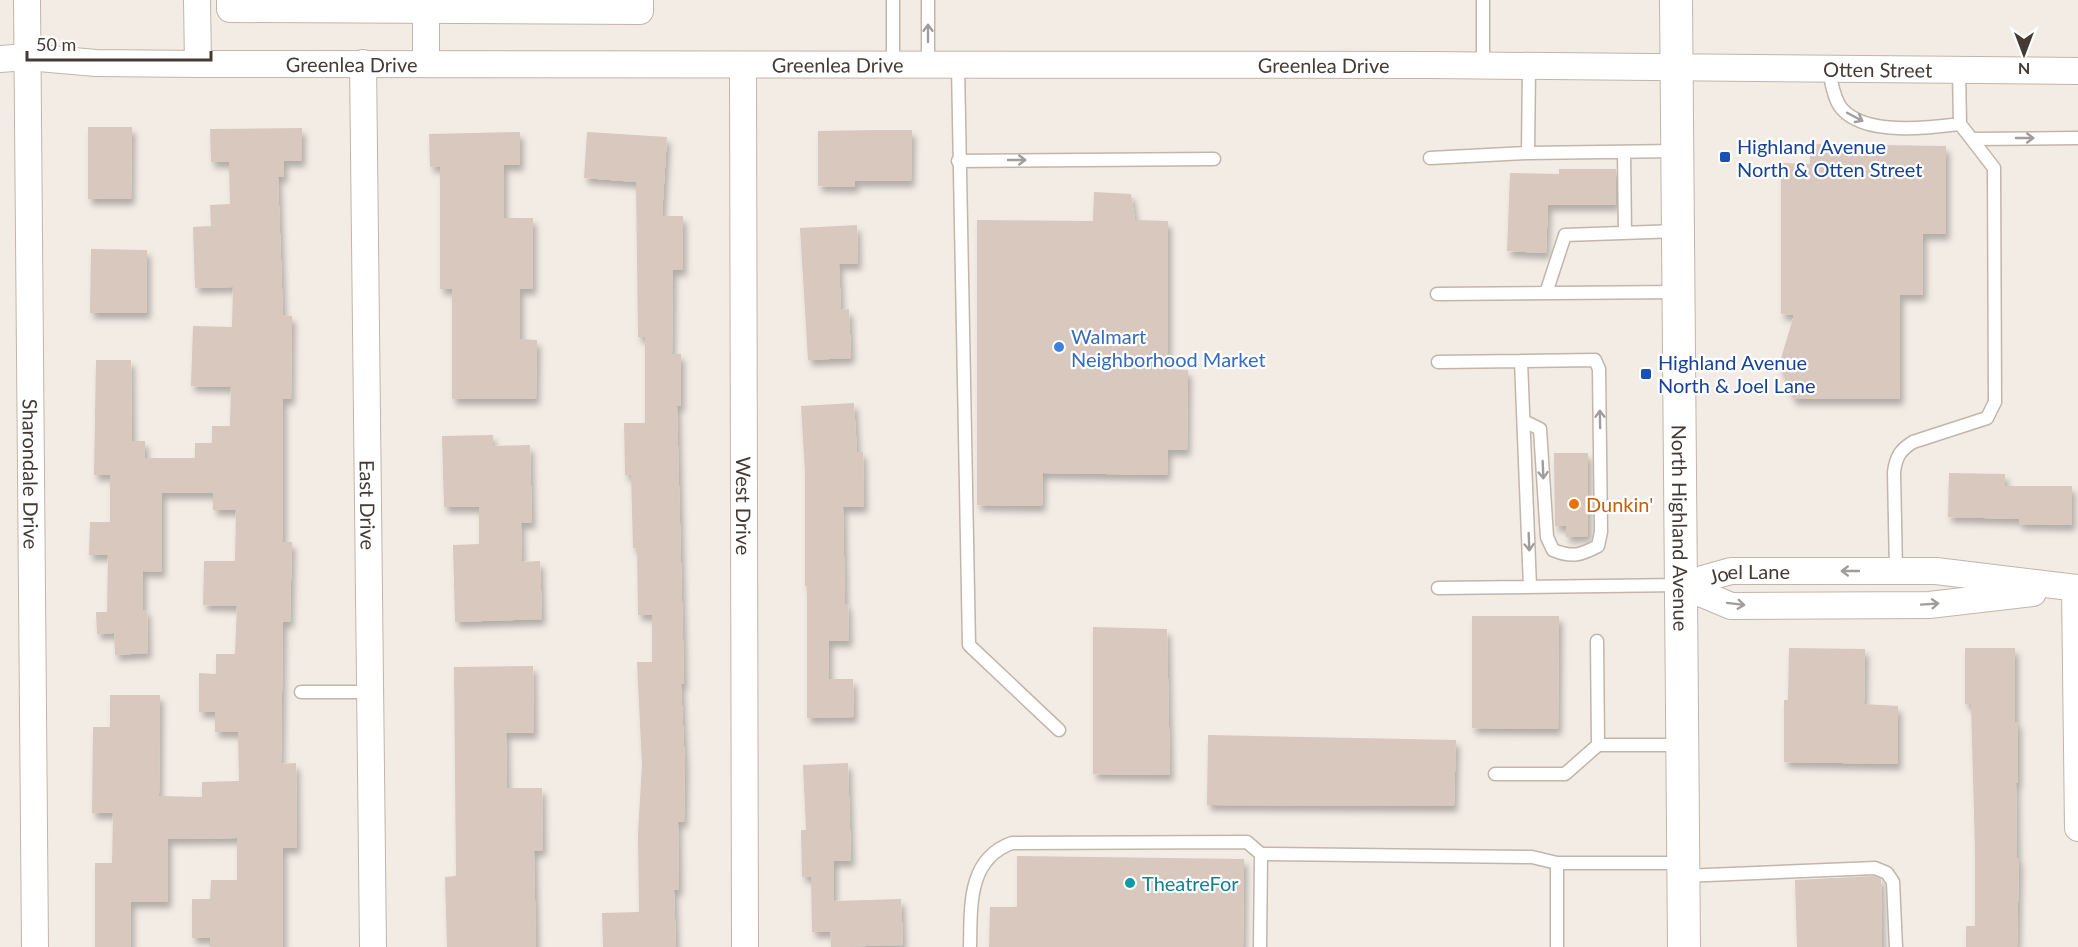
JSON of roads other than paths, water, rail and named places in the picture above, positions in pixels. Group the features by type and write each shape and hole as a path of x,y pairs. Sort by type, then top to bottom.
{"street":[{"name":"Sharondale Drive","path":"27,0 35,947"},
{"path":"197,0 198,64"},
{"path":"230,0 230,9 640,11 640,0"},
{"name":"North Highland Avenue","path":"1676,0 1684,947"},
{"path":"426,10 426,63"},
{"name":"Greenlea Drive","path":"0,59 27,57 96,63 198,64 1676,67"},
{"name":"East Drive","path":"363,63 373,947"},
{"name":"West Drive","path":"743,65 745,947"},
{"name":"Otten Street","path":"1676,67 2078,71"},
{"name":"Joel Lane","path":"1681,585 1731,571 1936,571 2077,588"},
{"name":"Joel Lane","path":"1681,585 1731,606 1929,605 2077,588"},
{"path":"2077,588 2078,828"}],"lane":[{"path":"893,0 893,65"},
{"path":"928,0 928,66"},
{"path":"1483,0 1483,66"},
{"path":"958,66 958,161 969,645 1059,730"},
{"path":"1528,153 1529,66"},
{"path":"1828,69 1836,99 1842,109 1853,117 1876,126 1930,128 1960,124"},
{"path":"1896,571 1894,472 1896,458 1902,449 1913,442 1987,418 1995,402 1994,168 1960,124 1959,70"},
{"path":"1972,139 2078,138"},
{"path":"1430,158 1528,153 1678,151"},
{"path":"1624,152 1625,233"},
{"path":"958,161 1214,159"},
{"path":"1546,293 1565,235 1679,231"},
{"path":"1437,294 1680,292"},
{"path":"1438,362 1595,360 1599,369 1601,532 1598,546 1580,556 1566,555 1553,550 1547,537 1540,429 1524,421"},
{"path":"1521,361 1530,587"},
{"path":"1438,588 1681,585"},
{"path":"1596,641 1598,745"},
{"path":"301,692 370,692"},
{"path":"1495,774 1564,774 1598,745 1682,745"},
{"path":"970,947 971,892 996,848 1012,843 1247,842 1261,854 1532,857 1557,863 1683,870 1875,868 1887,873 1893,882 1896,947"},
{"path":"1260,947 1261,854"},
{"path":"1557,863 1557,947"}],"place":[{"name":"Highland Avenue North & Otten Street","path":"1725,157"},
{"name":"Walmart Neighborhood Market","path":"1059,347"},
{"name":"Highland Avenue North & Joel Lane","path":"1646,374"},
{"name":"Dunkin'","path":"1574,504"},
{"name":"TheatreFor","path":"1130,883"}]}
